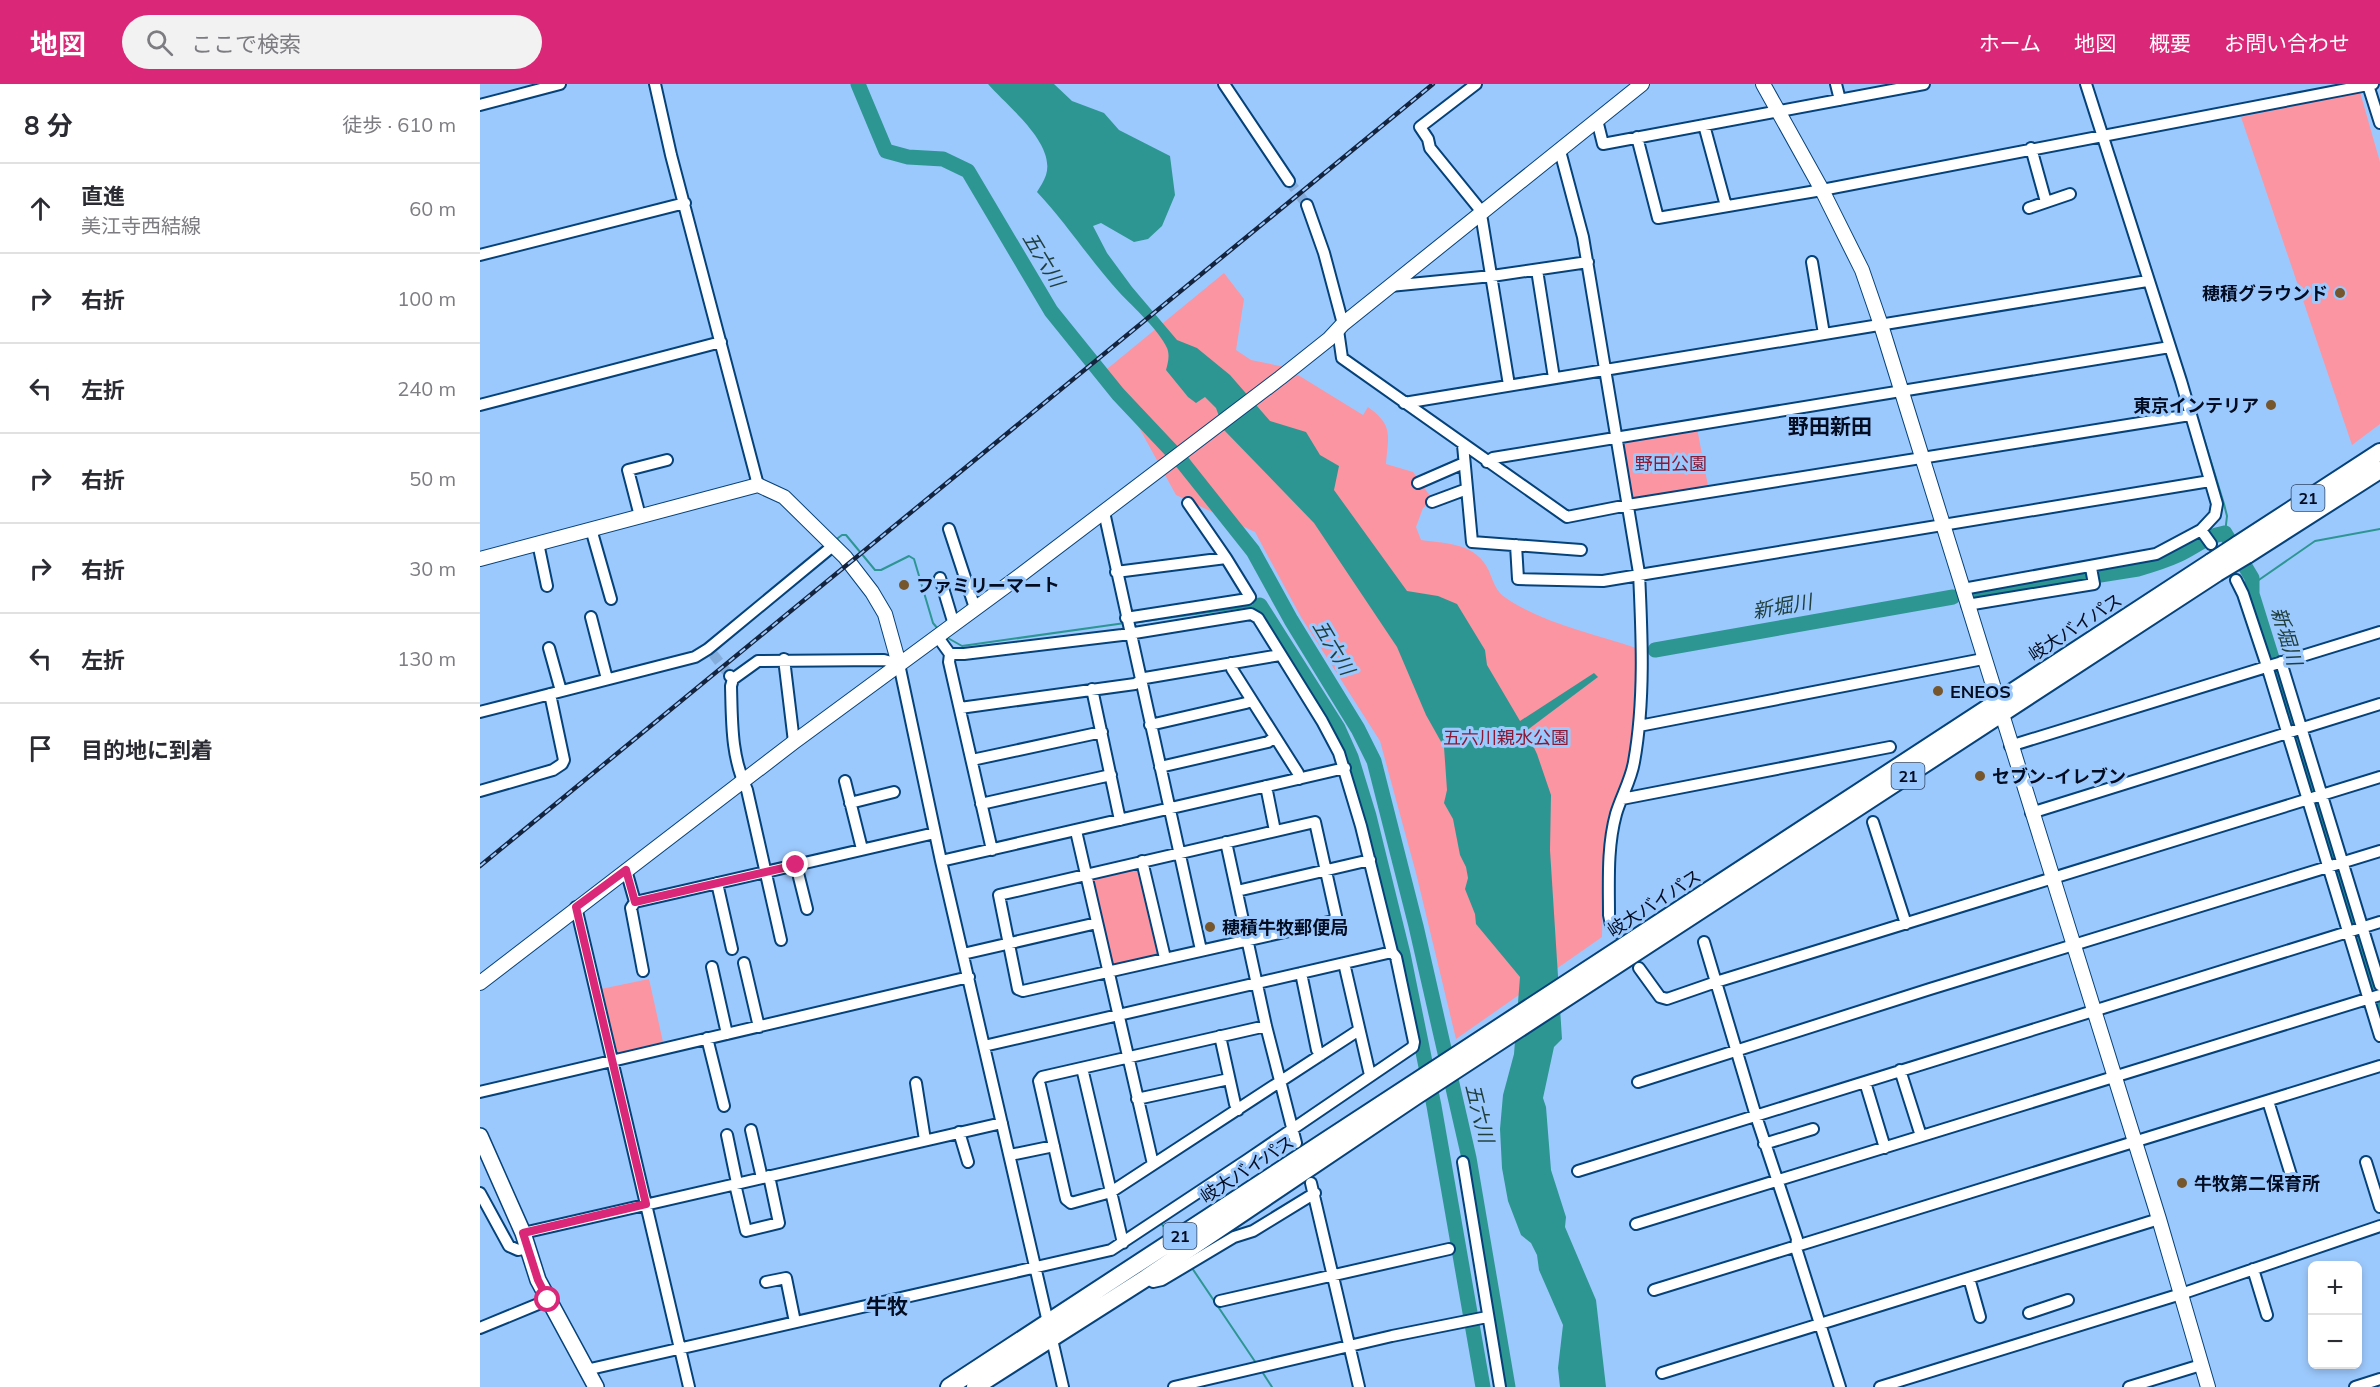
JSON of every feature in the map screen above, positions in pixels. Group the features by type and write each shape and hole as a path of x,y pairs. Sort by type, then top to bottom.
{"highway":[{"name":"岐大バイパス","path":"2242,550 2380,452"},
{"name":"岐大バイパス","path":"975,1387 1049,1329 2214,568 2380,470"},
{"name":"岐大バイパス","path":"949,1387 1049,1329 1146,1278 1413,1091"}],"main road":[{"path":"480,1136 525,1240 538,1280 596,1387"}],"street":[{"path":"480,105 560,84"},
{"path":"655,84 758,485"},
{"path":"1224,84 1289,180"},
{"path":"1476,84 1420,127 1428,139 1430,148 1481,214 1509,385"},
{"path":"480,983 576,907 794,742 1280,378 1390,286 1642,84"},
{"path":"1763,84 1822,190 1862,270 1881,324 1941,524 2159,1219 2208,1387"},
{"path":"1836,84 1840,100"},
{"path":"1597,120 1603,144 1924,84"},
{"path":"1963,589 2091,568 2157,554 2202,532 2215,515 2217,504 2170,347 2086,84"},
{"path":"1637,137 1658,218 1822,190 2342,87 2370,84 2380,123"},
{"path":"1704,125 1726,206"},
{"path":"2031,148 2046,202"},
{"path":"1560,151 1588,262 1639,573 1641,622 1638,726 1634,764 1609,848 1609,915 1611,925 1617,932"},
{"path":"2029,208 2070,194"},
{"path":"480,255 685,203"},
{"path":"1306,205 1324,253 1340,327 1342,358 1567,517 1628,505 2190,415"},
{"path":"1390,286 1492,276 1588,262"},
{"path":"1812,262 1824,334"},
{"path":"1537,270 1554,378"},
{"path":"1404,404 2147,280"},
{"path":"480,405 722,342"},
{"path":"1487,462 1493,458 2170,347"},
{"path":"1463,445 1472,542 1581,550"},
{"path":"640,516 628,470 667,460"},
{"path":"1418,483 1464,463"},
{"path":"1516,545 1518,579 1603,581 1639,573 2210,481"},
{"path":"480,559 758,485 784,497 834,545 872,592 885,614 899,664 941,861 1063,1387"},
{"path":"1432,502 1467,489"},
{"path":"1126,618 1250,597 1188,503"},
{"path":"1104,512 1129,634 1201,950"},
{"path":"591,529 610,599"},
{"path":"949,529 975,608"},
{"path":"2202,532 2211,544"},
{"path":"538,543 547,586"},
{"path":"480,712 711,652 834,545"},
{"path":"1116,572 1226,558"},
{"path":"1967,605 2094,584 2091,568"},
{"path":"940,578 952,618 956,622"},
{"path":"2236,580 2274,664 2356,930 2374,997 2380,1036"},
{"path":"586,1370 1111,1250 1413,1047 1414,1042 1396,957 1392,952 1370,860 1340,753 1257,618 1251,614 1129,634 950,654"},
{"path":"591,617 607,679"},
{"path":"2010,746 2380,632"},
{"path":"937,636 950,654 949,662 992,850"},
{"path":"480,790 553,770 564,760 549,648"},
{"path":"960,708 1135,684 1145,678 1280,654"},
{"path":"782,940 747,790 738,772 733,738 731,678 758,661 783,659 884,660 899,664"},
{"path":"783,659 794,742"},
{"path":"1638,726 1983,659"},
{"path":"1231,663 1232,669 1298,773 1299,779"},
{"path":"1092,689 1120,820"},
{"path":"1150,725 1251,700"},
{"path":"2031,813 2380,704"},
{"path":"972,760 1102,732"},
{"path":"1160,767 1268,742 1275,737"},
{"path":"1622,799 1890,747"},
{"path":"941,861 1345,768"},
{"path":"981,804 1111,775"},
{"path":"1640,968 1660,997 1667,999 2380,777"},
{"path":"845,781 862,849"},
{"path":"1266,786 1275,831"},
{"path":"850,803 894,792"},
{"path":"1315,822 1336,916 1333,921 1023,991 1018,989 999,895 1275,831 1315,822"},
{"path":"1873,822 1906,924"},
{"path":"1076,831 1153,1164"},
{"path":"643,971 631,908 635,902 935,832"},
{"path":"1226,842 1266,1026 1296,1143"},
{"path":"1638,1082 2380,851"},
{"path":"1237,891 1370,860"},
{"path":"1142,861 1165,958"},
{"path":"796,865 807,909"},
{"path":"626,870 635,902"},
{"path":"717,883 732,949"},
{"path":"576,907 689,1387"},
{"path":"1578,1171 2380,922"},
{"path":"963,954 1096,923"},
{"path":"2356,930 2380,984"},
{"path":"1704,942 1764,1144 1797,1239 1796,1248 1840,1387"},
{"path":"984,1046 1392,952"},
{"path":"744,963 759,1027"},
{"path":"1344,963 1370,1075"},
{"path":"712,967 727,1034"},
{"path":"1301,973 1317,1050 1321,1055"},
{"path":"480,1092 969,977"},
{"path":"1636,1224 2374,997"},
{"path":"1266,1026 1042,1077 1039,1081 1066,1198 1071,1203 1111,1192 1359,1030"},
{"path":"1220,1036 1238,1110"},
{"path":"707,1038 724,1106"},
{"path":"1654,1290 2380,1066"},
{"path":"1082,1068 1123,1243"},
{"path":"1900,1070 1921,1136"},
{"path":"1137,1099 1229,1079"},
{"path":"1865,1082 1886,1148"},
{"path":"916,1083 925,1140"},
{"path":"2268,1101 2291,1175"},
{"path":"480,1193 509,1246 518,1250 525,1240 646,1204 1002,1122"},
{"path":"1764,1144 1813,1129"},
{"path":"727,1135 746,1231 779,1223 751,1130"},
{"path":"959,1132 968,1162"},
{"path":"1010,1155 1054,1146"},
{"path":"1463,1162 1500,1387"},
{"path":"2366,1162 2380,1207"},
{"path":"1146,1278 1153,1282 1162,1280 1234,1237 1252,1231 1313,1188 1359,1387"},
{"path":"1662,1373 2159,1219"},
{"path":"1880,1387 2181,1294 2380,1226"},
{"path":"1220,1301 1449,1249"},
{"path":"2253,1269 2267,1315"},
{"path":"766,1282 786,1278 795,1323"},
{"path":"1969,1278 1980,1317"},
{"path":"480,1328 548,1300"},
{"path":"2029,1313 2068,1300"},
{"path":"1174,1387 1487,1317"},
{"path":"2129,1387 2201,1365"},
{"path":"2355,1387 2380,1379"}],"green space":[{"name":"穂積グラウンド","path":"2360,92 2380,162 2380,424 2352,445 2241,117"},
{"name":"五六川親水公園","path":"1224,273 1244,299 1236,350 1251,360 1285,367 1363,415 1368,407 1382,420 1388,432 1386,464 1413,472 1433,500 1423,508 1416,527 1421,540 1461,546 1477,555 1489,571 1500,593 1520,607 1569,627 1636,648 1635,740 1612,810 1604,849 1602,937 1456,1039 1416,873 1380,741 1301,617 1255,532 1176,495 1107,369"},
{"name":"野田公園","path":"1697,428 1708,486 1633,498 1622,441"},
{"path":"1138,867 1141,871 1160,952 1158,957 1113,965 1110,963 1091,880 1093,877"},
{"path":"649,979 663,1042 612,1055 596,990"}],"shaded area":[{"path":"988,84 1054,84 1072,101 1104,113 1119,130 1170,156 1175,195 1162,226 1148,239 1134,242 1101,223 1093,226 1107,253 1132,287 1177,340 1197,348 1230,375 1270,421 1306,432 1320,455 1339,466 1334,490 1407,591 1438,596 1457,604 1485,650 1487,665 1520,721 1594,673 1598,677 1526,731 1537,754 1551,795 1550,850 1562,1039 1554,1047 1543,1098 1546,1107 1551,1170 1566,1217 1565,1227 1596,1300 1606,1387 1560,1387 1558,1368 1563,1325 1539,1270 1537,1255 1531,1243 1521,1235 1508,1201 1502,1168 1500,1129 1503,1095 1514,1054 1520,977 1476,924 1475,914 1465,889 1468,878 1466,867 1460,855 1453,819 1444,803 1447,790 1444,747 1426,715 1397,647 1314,523 1224,430 1216,408 1205,397 1196,403 1188,397 1166,370 1168,351 1158,334 1108,280 1037,192 1046,175 1047,163 1044,150 1028,126"}],"waterway":[{"name":"五六川","path":"858,84 886,151 908,157 943,159 968,171 1051,311 1118,394 1183,463 1253,551 1291,620 1358,729 1374,761 1416,926 1469,1158 1508,1387"},
{"path":"2115,156 2167,319"},
{"path":"2198,419 2227,516 2225,533"},
{"path":"2253,584 2315,541 2380,529"},
{"name":"新堀川","path":"1975,595 2138,569 2173,557 2207,539 2225,533 2252,578 2252,594 2380,1005"},
{"path":"834,541 846,535 875,570 881,570 909,556 914,559 933,623 938,629"},
{"name":"新堀川","path":"1655,650 1953,597"},
{"path":"1131,623 1260,605"},
{"path":"1260,605 1338,728 1351,757 1369,816 1403,954 1434,1106 1483,1387"},
{"path":"946,637 962,646 1125,623"},
{"path":"1113,1253 1118,1252 1161,1223 1170,1236"},
{"path":"1192,1268 1256,1363"},
{"path":"1261,1370 1272,1387"}],"tunnel":[{"path":"1289,181 1307,205"},
{"path":"713,654 730,676"}],"railway":[{"path":"480,866 1433,84"}],"place":[{"name":"穂積グラウンド","path":"2340,293"},
{"name":"東京インテリア","path":"2271,405"},
{"name":"ファミリーマート","path":"904,585"},
{"name":"ENEOS","path":"1938,691"},
{"name":"セブン-イレブン","path":"1980,776"},
{"name":"穂積牛牧郵便局","path":"1210,927"},
{"name":"牛牧第二保育所","path":"2182,1183"}],"district":[{"name":"野田新田","path":"1830,426"},
{"name":"牛牧","path":"887,1306"}],"route":[{"path":"548,1300 538,1280 523,1233 646,1204 576,907 626,870 635,902 796,865"}]}
